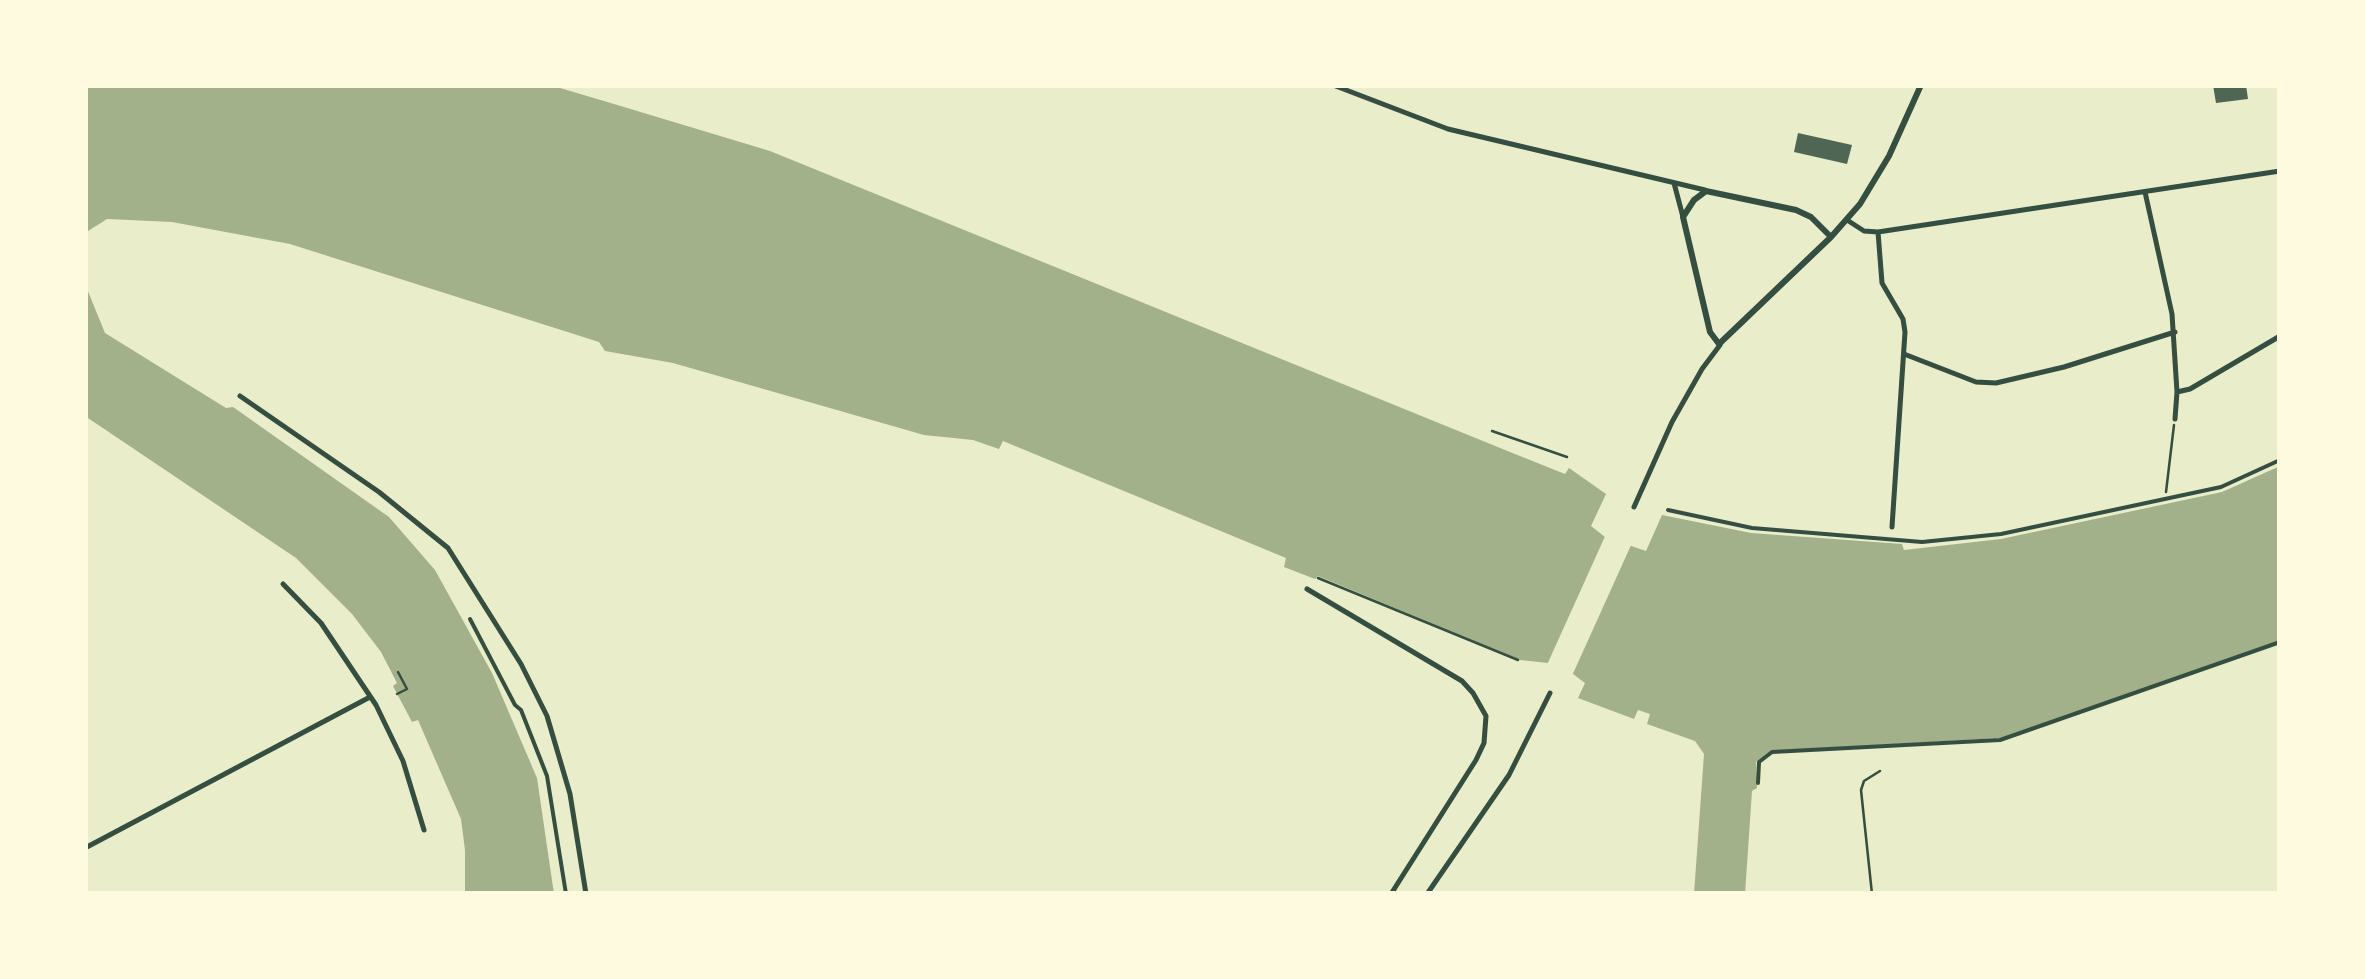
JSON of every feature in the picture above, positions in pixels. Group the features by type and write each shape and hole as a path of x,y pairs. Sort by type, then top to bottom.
{"street":[{"path":"1333,85 1448,129 1796,210 1812,217 1830,237"},
{"path":"1634,506 1672,422 1702,368 1720,345 1847,220 1882,170 1921,85"},
{"path":"1847,220 1864,231 1878,232 2280,171"},
{"path":"1674,183 1710,332 1720,345"},
{"path":"1682,217 1706,190"},
{"path":"2145,192 2166,274 2175,332 2175,419"},
{"path":"1878,232 1879,270 1884,288 1904,325 1892,527"},
{"path":"1904,354 1976,382 1996,384 2175,332"},
{"path":"2177,392 2190,389 2280,336"},
{"path":"240,396 392,501 448,548 521,664 547,716 570,794 586,894"},
{"path":"1668,510 1752,528 1922,542 2001,534 2221,487 2280,460"},
{"path":"284,584 321,623 370,696 404,762 424,830"},
{"path":"1307,590 1462,681 1474,693 1486,716 1484,743 1476,760 1390,894"},
{"path":"470,618 515,705 522,710 547,776 566,894"},
{"path":"1758,783 1759,762 1772,752 2000,740 2280,642"},
{"path":"1427,894 1498,790 1550,693"},
{"path":"85,848 370,696"}],"lane":[{"path":"1872,894 1861,790 1864,780 1880,772"}],"path":[{"path":"2166,494 2175,419"},
{"path":"1492,431 1568,457"},
{"path":"1318,578 1518,660"},
{"path":"397,694 407,689 398,672"}],"shaded area":[{"path":"85,85 550,85 614,104 770,151 1565,474 1569,468 1606,494 1591,526 1605,537 1646,551 1662,515 1751,533 1902,544 1904,550 2001,539 2222,492 2280,466 2280,640 2000,738 1771,751 1756,762 1757,788 1752,791 1745,894 1694,894 1704,754 1695,741 1647,724 1650,714 1638,710 1634,719 1578,698 1585,683 1573,674 1548,663 1520,660 1318,576 1315,579 1284,567 1286,558 1003,441 999,449 973,440 924,435 673,363 605,351 599,342 290,244 172,222 107,219 85,233"},
{"path":"85,284 105,333 226,408 233,407 389,517 435,570 492,673 537,778 554,894 465,894 461,819 418,720 412,722 381,652 352,614 296,558 85,416"}],"pier":[{"path":"1607,532 1632,543 1571,678 1546,667"}],"building":[{"path":"2213,85 2246,85 2248,99 2216,103"},
{"path":"1798,133 1852,145 1847,164 1794,152"}]}
